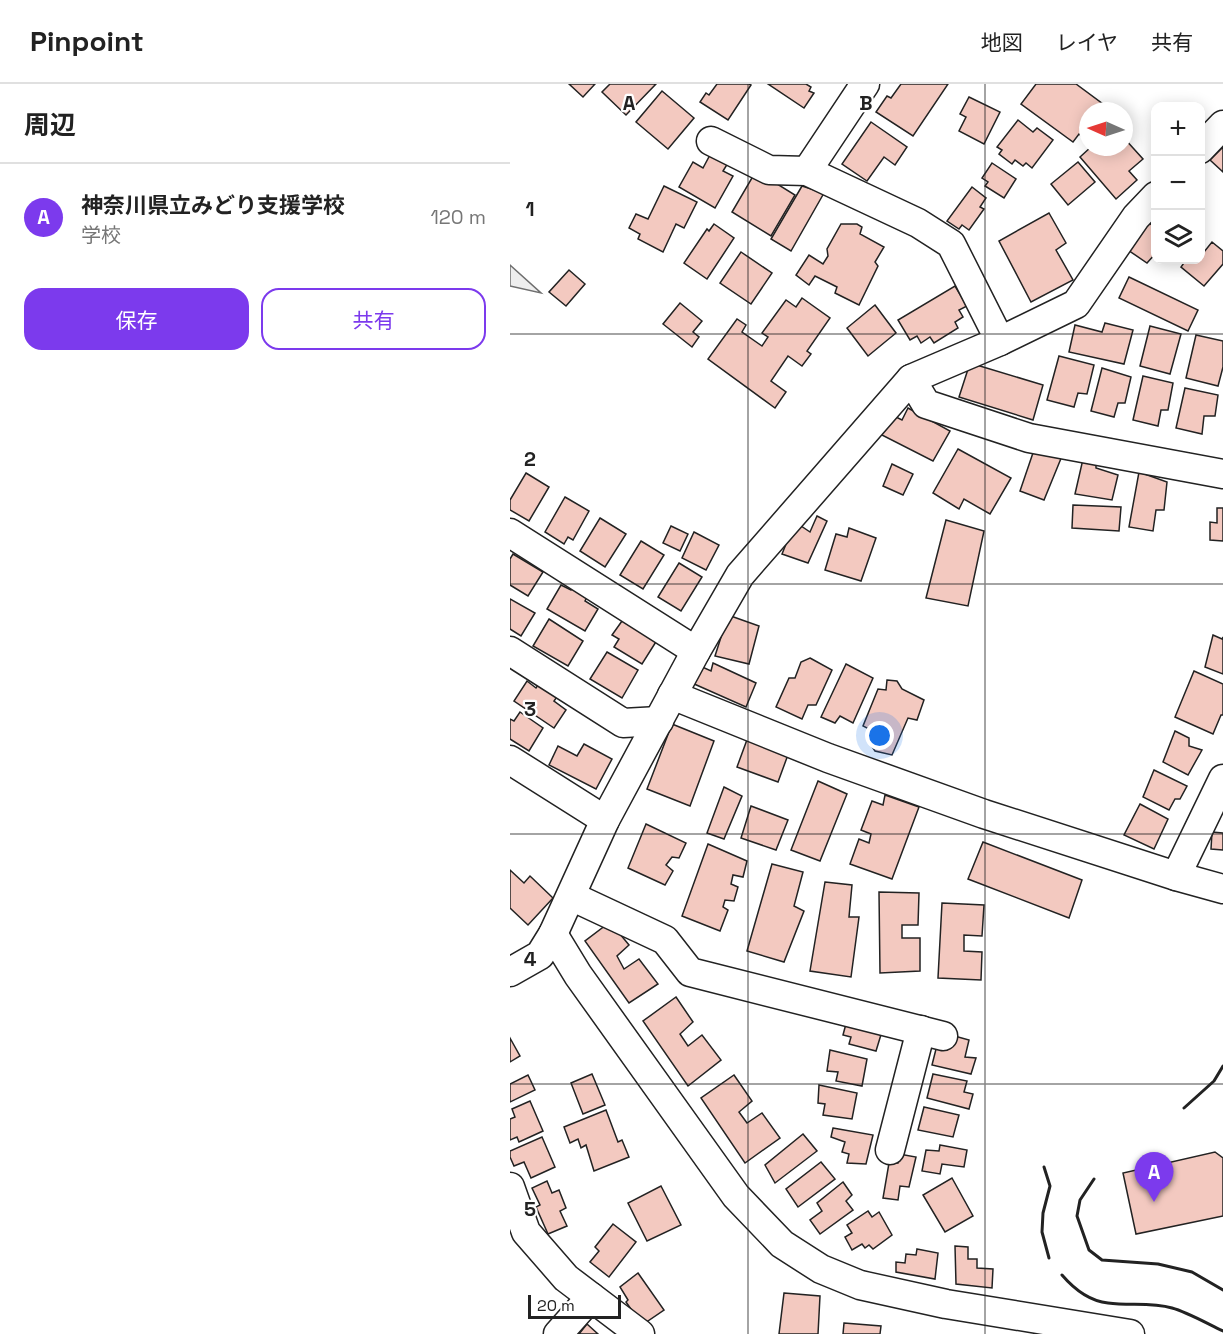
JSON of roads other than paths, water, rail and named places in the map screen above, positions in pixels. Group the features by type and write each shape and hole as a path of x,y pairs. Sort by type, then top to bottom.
{"street":[{"path":"807,171 855,87"},
{"path":"1205,144 1223,125"},
{"path":"711,141 769,170 807,171 918,223 951,244 1000,341"},
{"path":"510,972 540,955 553,934 605,820 696,651 740,575 911,379 1000,341 1076,304 1136,217 1151,200"},
{"path":"911,379 926,404 1029,438 1223,474"},
{"path":"510,533 696,651"},
{"path":"510,651 623,723 658,721"},
{"path":"672,695 850,766 984,814 1223,889"},
{"path":"510,760 605,820"},
{"path":"1176,876 1223,778"},
{"path":"571,896 665,940 690,972 932,1033 890,1150"},
{"path":"553,934 578,975 736,1196 782,1244 821,1269 860,1285 946,1304 1130,1334"},
{"path":"510,1187 526,1232 566,1278 640,1334"},
{"path":"558,1334 591,1297"}],"place":[{"name":"神奈川県立みどり支援学校","path":"1154,1202"}]}
